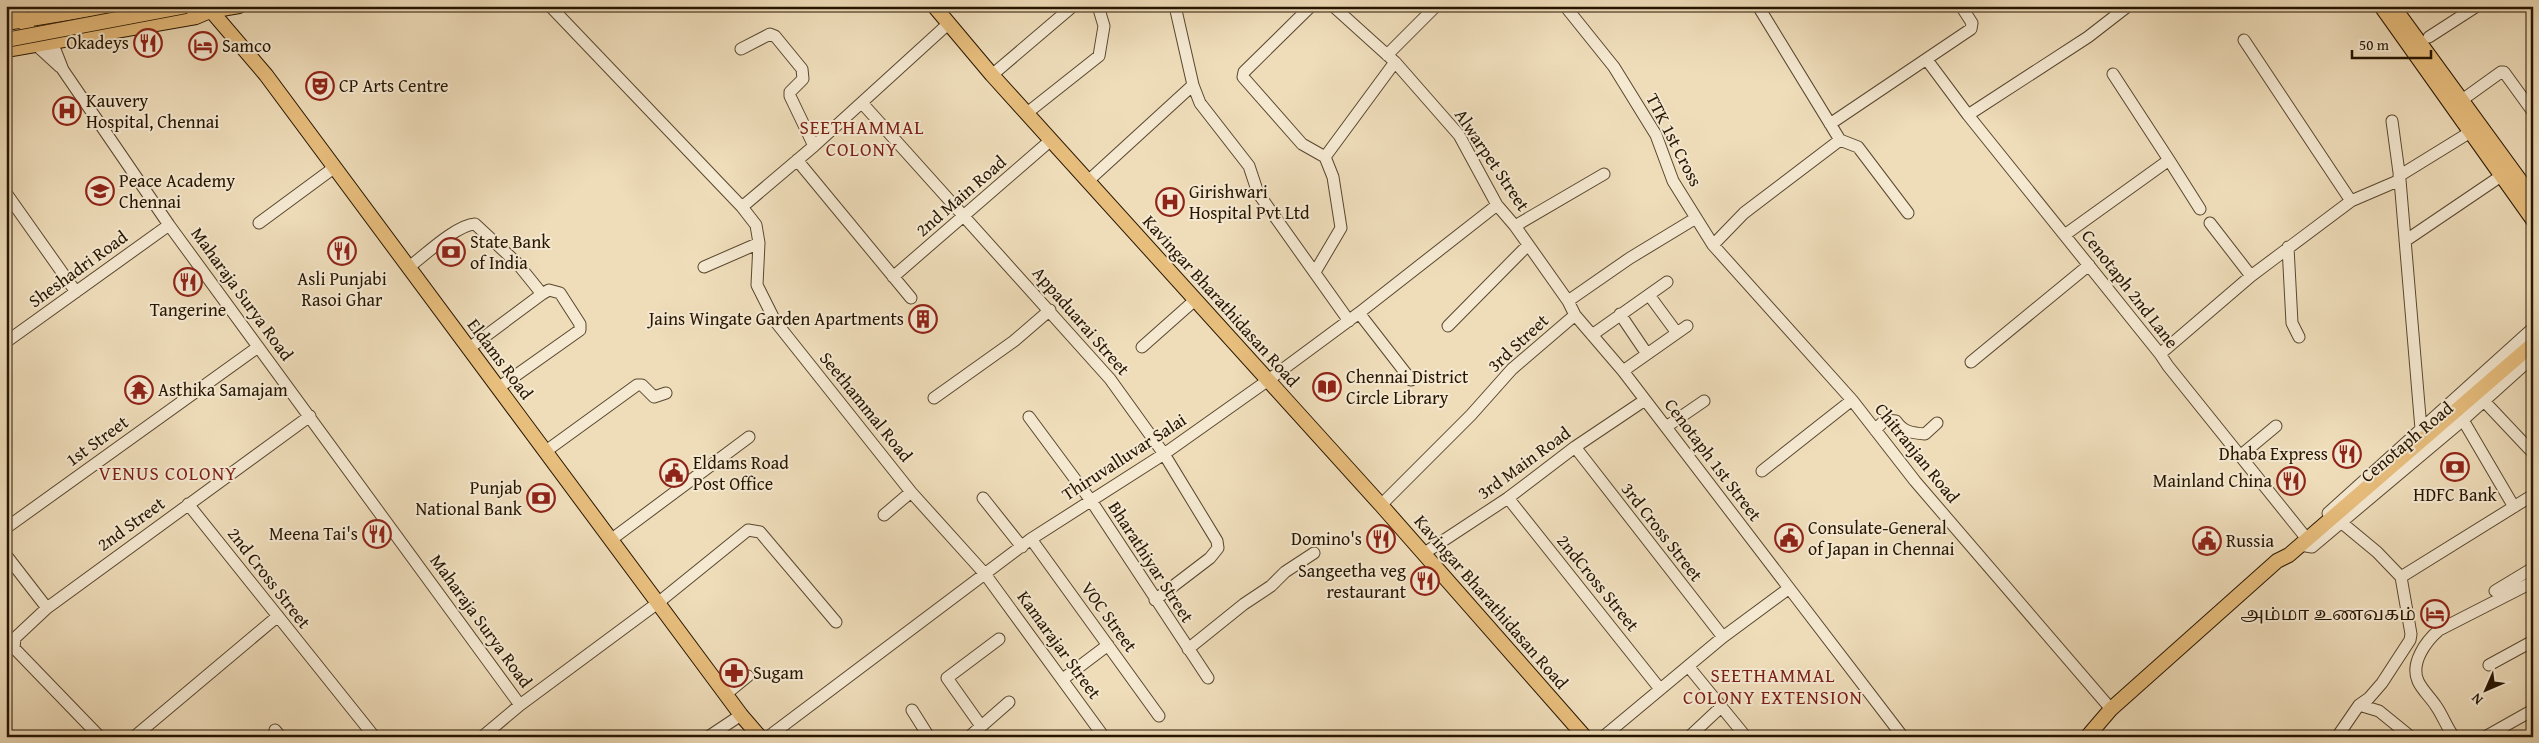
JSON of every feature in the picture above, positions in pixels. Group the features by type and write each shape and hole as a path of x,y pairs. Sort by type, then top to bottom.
{"main road":[{"path":"14,6 36,45"},
{"path":"51,6 74,11"},
{"path":"6,23 23,20 36,12 74,11 111,6"},
{"path":"6,40 186,6"},
{"path":"6,50 196,17 210,8 239,6"},
{"name":"Kavingar Bharathidasan Road","path":"934,6 992,75 1381,505 1585,737"},
{"path":"2381,6 2410,50 2472,131 2533,220"},
{"path":"2393,6 2533,198"},
{"name":"Eldams Road","path":"210,8 266,75 741,715 760,737"},
{"path":"36,12 52,42"},
{"path":"2304,542 2533,344"},
{"name":"Cenotaph Road","path":"2087,737 2111,709 2277,560 2288,555 2304,542"},
{"name":"Cenotaph Road","path":"2098,737 2118,714 2284,565 2288,555"}],"street":[{"name":"Seethammal Road","path":"550,6 742,207 756,225 759,243 757,285 775,322 911,492 985,574"},
{"path":"992,75 1073,6"},
{"path":"1027,113 1099,56 1104,26 1098,6"},
{"path":"1175,6 1178,12 1193,85 1200,103 1249,166 1258,193 1349,321"},
{"path":"1311,6 1244,72 1243,77 1302,144 1325,157 1333,177 1342,228 1315,272"},
{"name":"Alwarpet Street","path":"1333,6 1391,58 1459,135 1497,205 1515,226 1568,302"},
{"path":"1325,157 1391,58 1436,6"},
{"name":"TTK 1st Cross","path":"1564,6 1614,67 1656,135 1673,181 1713,244"},
{"path":"1758,6 1840,140 1858,148 1908,213"},
{"path":"1830,124 1968,32 1973,25 1961,6"},
{"path":"1968,115 2088,37 2128,6"},
{"path":"2429,37 2477,6"},
{"path":"742,207 814,146 948,24"},
{"path":"741,49 770,34 775,36 802,68 803,79 790,92 790,96 814,146"},
{"path":"2244,40 2351,201"},
{"name":"Maharaja Surya Road","path":"52,42 63,70 170,225 520,705"},
{"path":"36,45 63,70"},
{"name":"Cenotaph 2nd Lane","path":"1927,60 1968,115 2066,234 2240,456 2304,542"},
{"path":"2462,100 2504,72 2533,112"},
{"path":"2112,74 2200,209"},
{"path":"1088,180 1193,85"},
{"name":"Appaduarai Street","path":"862,103 1110,379 1164,454 1217,541 1218,548 1210,558 1155,600"},
{"path":"2392,121 2400,178 2421,430"},
{"path":"2160,354 2251,276 2351,201 2400,178 2472,131"},
{"name":"2nd Main Road","path":"893,277 965,217 1051,140"},
{"path":"1713,244 1744,213 1840,140"},
{"path":"797,160 911,298"},
{"path":"2066,234 2169,160"},
{"path":"259,223 335,167"},
{"path":"1515,226 1604,174"},
{"path":"2405,241 2502,176"},
{"path":"6,193 76,292"},
{"name":"Thiruvalluvar Salai","path":"768,737 1031,539 1092,502 1164,454 1267,381 1349,321 1497,205"},
{"path":"1568,302 1630,258 1696,218"},
{"path":"2210,223 2251,276"},
{"path":"409,267 467,225 475,224 518,263 542,294"},
{"name":"Sheshadri Road","path":"6,342 170,225"},
{"path":"704,267 759,243"},
{"name":"Chitranjan Road","path":"1713,244 1852,400 1915,481 2111,709"},
{"path":"1448,326 1528,245"},
{"path":"2288,247 2292,324 2299,337"},
{"path":"1971,362 2089,265"},
{"path":"1592,335 1667,282"},
{"path":"468,349 542,294 549,290 560,293 580,324 580,330 498,388"},
{"path":"1623,371 1682,329 1650,295"},
{"path":"1142,347 1195,300"},
{"name":"Cenotaph 1st Street","path":"1568,302 1575,315 1646,400 1902,737"},
{"path":"934,398 1014,341 1050,310"},
{"path":"1359,313 1411,380"},
{"path":"1620,314 1646,354"},
{"name":"3rd Street","path":"1381,505 1471,415 1512,369 1575,315"},
{"name":"Cenotaph Road","path":"2325,524 2328,512 2533,328"},
{"name":"1st Street","path":"6,528 258,347"},
{"name":"Cenotaph Road","path":"2304,542 2312,547 2342,523 2463,420 2533,357"},
{"path":"546,451 637,385 642,385 654,397 666,393"},
{"name":"3rd Main Road","path":"1423,554 1508,498 1575,447 1646,400"},
{"path":"1666,427 1704,400"},
{"path":"1762,471 1852,400"},
{"path":"2484,401 2533,453"},
{"name":"2nd Street","path":"100,737 14,648 15,638 47,608 310,416"},
{"name":"Bharathiyar Street","path":"1029,417 1092,502 1208,678"},
{"path":"1875,430 1885,420 1896,421 1900,427 1911,432 1925,434 1937,423"},
{"path":"2463,420 2514,507"},
{"path":"2240,456 2276,426"},
{"path":"612,539 749,437"},
{"name":"3rd Cross Street","path":"1575,447 1722,637"},
{"path":"884,515 911,492"},
{"path":"2401,578 2533,495"},
{"path":"983,498 1022,547"},
{"name":"2ndCross Street","path":"1508,498 1660,689"},
{"name":"2nd Cross Street","path":"188,504 373,735 371,737"},
{"path":"2337,737 2359,705 2369,698 2382,684 2410,640 2401,578 2377,552 2342,523"},
{"path":"482,737 520,705 659,602 745,531 752,529 760,532 836,622"},
{"name":"VOC Street","path":"1031,539 1159,716"},
{"path":"1188,649 1244,604 1271,586 1285,572 1314,553"},
{"path":"7,558 47,608"},
{"path":"2495,591 2533,568"},
{"name":"Kamarajar Street","path":"985,574 1104,737"},
{"path":"2454,737 2437,707 2418,683 2415,672 2416,664 2427,644 2439,630 2533,582"},
{"path":"1602,737 1722,637 1788,589"},
{"path":"134,737 278,616"},
{"path":"981,726 947,678 1000,639"},
{"path":"2410,640 2427,644"},
{"path":"2489,666 2533,642"},
{"path":"1063,679 1108,645"},
{"path":"2399,658 2416,664"},
{"path":"1688,666 1746,737"},
{"path":"726,694 748,676"},
{"path":"968,737 1009,702"},
{"path":"2359,705 2379,711 2411,737"},
{"path":"1689,737 1721,707"},
{"path":"912,710 929,737"},
{"path":"2485,737 2533,710"},
{"path":"708,737 741,715"}],"place":[{"name":"Okadeys","path":"148,43"},
{"name":"Samco","path":"203,46"},
{"name":"CP Arts Centre","path":"320,86"},
{"name":"Kauvery Hospital, Chennai","path":"67,111"},
{"name":"Peace Academy Chennai","path":"100,191"},
{"name":"Girishwari Hospital Pvt Ltd","path":"1170,202"},
{"name":"Asli Punjabi Rasoi Ghar","path":"342,251"},
{"name":"State Bank of India","path":"451,252"},
{"name":"Tangerine","path":"188,282"},
{"name":"Jains Wingate Garden Apartments","path":"923,319"},
{"name":"Chennai District Circle Library","path":"1327,387"},
{"name":"Asthika Samajam","path":"139,390"},
{"name":"Dhaba Express","path":"2347,454"},
{"name":"HDFC Bank","path":"2455,467"},
{"name":"Eldams Road Post Office","path":"674,473"},
{"name":"Mainland China","path":"2291,481"},
{"name":"Punjab National Bank","path":"541,498"},
{"name":"Meena Tai's","path":"377,534"},
{"name":"Consulate-General of Japan in Chennai","path":"1789,538"},
{"name":"Domino's","path":"1381,539"},
{"name":"Russia","path":"2207,541"},
{"name":"Sangeetha veg restaurant","path":"1425,581"},
{"name":"அம்மா உணவகம்","path":"2435,614"},
{"name":"Sugam","path":"734,673"}],"district":[{"name":"SEETHAMMAL COLONY","path":"862,138"},
{"name":"VENUS COLONY","path":"168,473"},
{"name":"SEETHAMMAL COLONY EXTENSION","path":"1773,686"}]}
